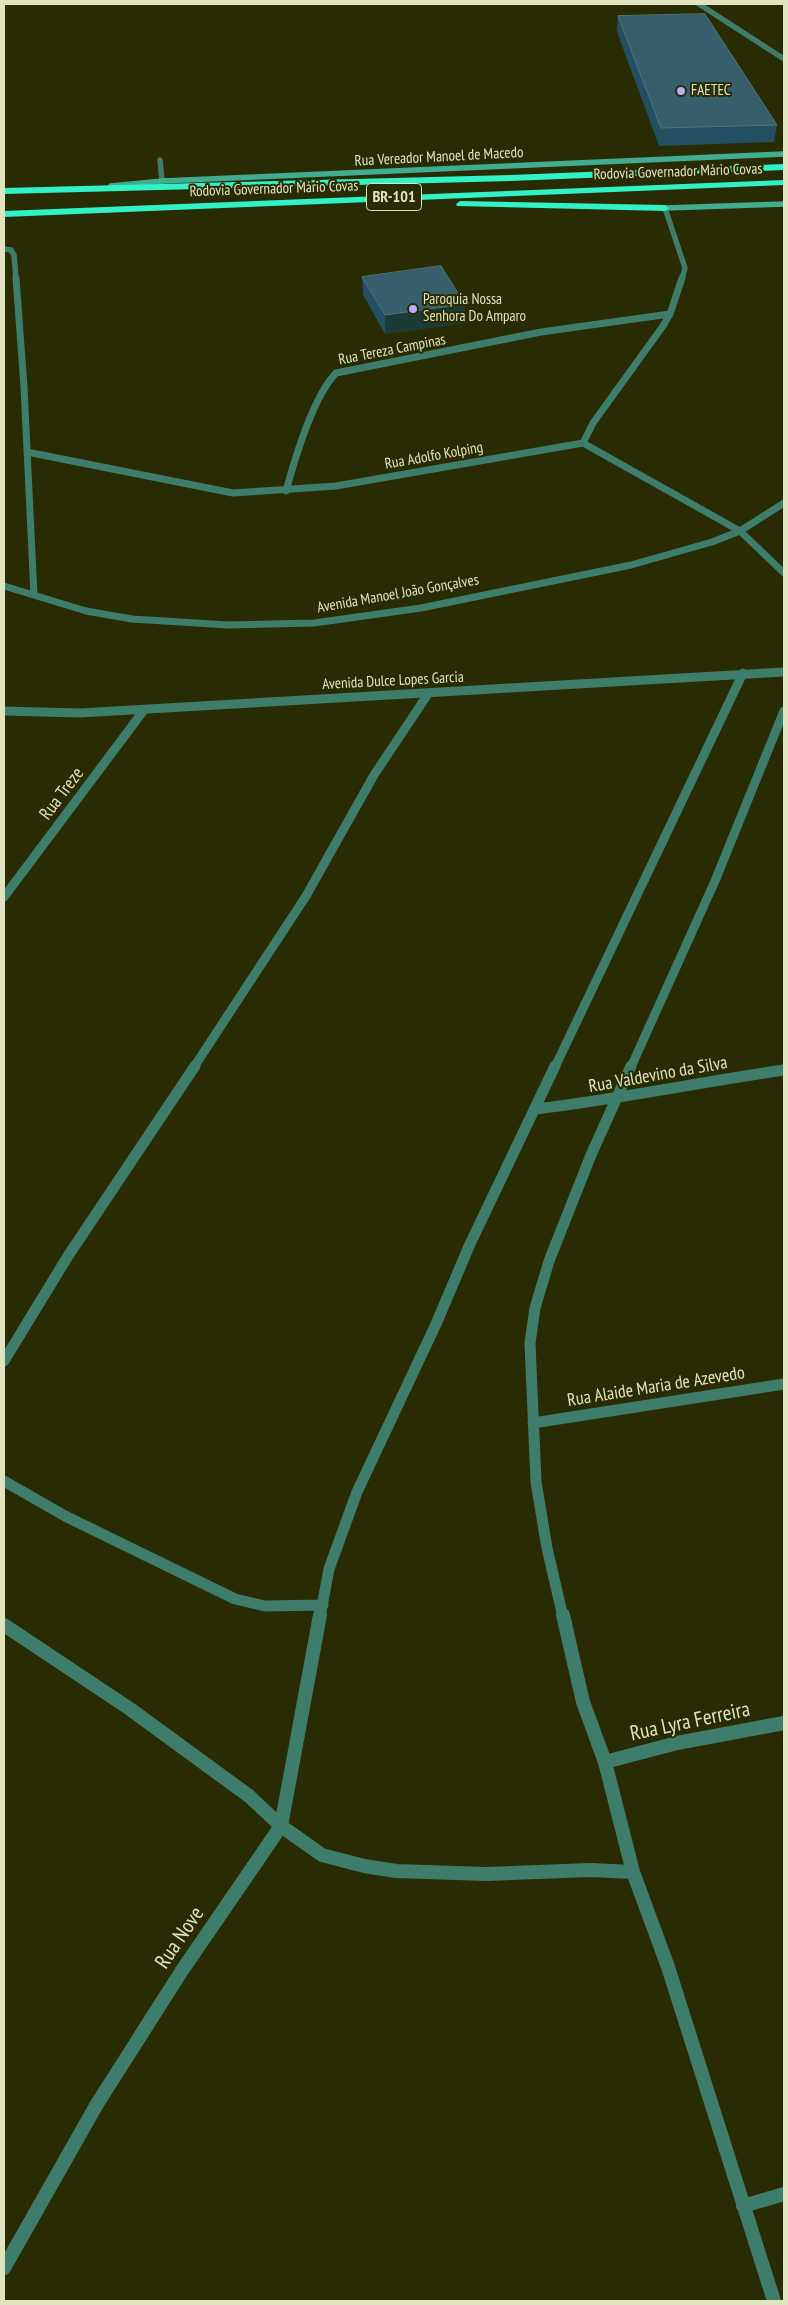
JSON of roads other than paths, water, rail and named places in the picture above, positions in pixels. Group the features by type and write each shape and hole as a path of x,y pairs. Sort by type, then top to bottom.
{"highway":[{"name":"Rodovia Governador Mário Covas","path":"4,191 387,182 784,167"},
{"name":"Rodovia Governador Mário Covas","path":"4,214 784,182"},
{"path":"342,200 552,207 665,208"}],"street":[{"path":"699,4 784,59"},
{"path":"768,48 776,47"},
{"name":"Rua Vereador Manoel de Macedo","path":"95,188 162,181 784,154"},
{"path":"160,160 162,181"},
{"path":"784,204 665,208 669,225 685,268 670,314 593,423 583,443 740,531 784,573"},
{"path":"7,249 14,255 22,353 34,595"},
{"name":"Rua Tereza Campinas","path":"286,491 316,406 329,378 336,373 541,332 670,314"},
{"name":"Rua Adolfo Kolping","path":"26,452 216,491 234,493 286,491 336,486 583,443"},
{"name":"Avenida Manoel João Gonçalves","path":"4,586 86,611 132,619 228,625 314,623 421,608 631,565 712,542 740,531 784,503"},
{"name":"Avenida Dulce Lopes Garcia","path":"4,712 80,713 144,710 278,700 428,694 784,672"},
{"name":"Rua Nove","path":"4,2268 97,2104 181,1972 281,1826 329,1569 357,1492 436,1324 470,1244 744,673"},
{"path":"4,1362 11,1346 68,1256 306,896 374,775 428,694"},
{"name":"Rua Treze","path":"4,897 144,710"},
{"path":"774,2301 668,1968 633,1872 605,1762 583,1702 547,1548 536,1482 530,1343 535,1308 549,1262 590,1155 712,890 784,711"},
{"name":"Rua Valdevino da Silva","path":"536,1108 616,1100 684,1085 784,1070"},
{"name":"Rua Alaide Maria de Azevedo","path":"532,1423 784,1384"},
{"path":"4,1482 65,1516 235,1600 265,1606 323,1606"},
{"path":"4,1625 130,1710 249,1796 281,1826 322,1855 364,1866 396,1871 486,1874 590,1870 633,1872"},
{"name":"Rua Lyra Ferreira","path":"605,1762 677,1743 784,1723"},
{"path":"743,2206 784,2194"}],"place":[{"name":"FAETEC","path":"681,91"},
{"name":"Paroquia Nossa Senhora Do Amparo","path":"413,309"}]}
